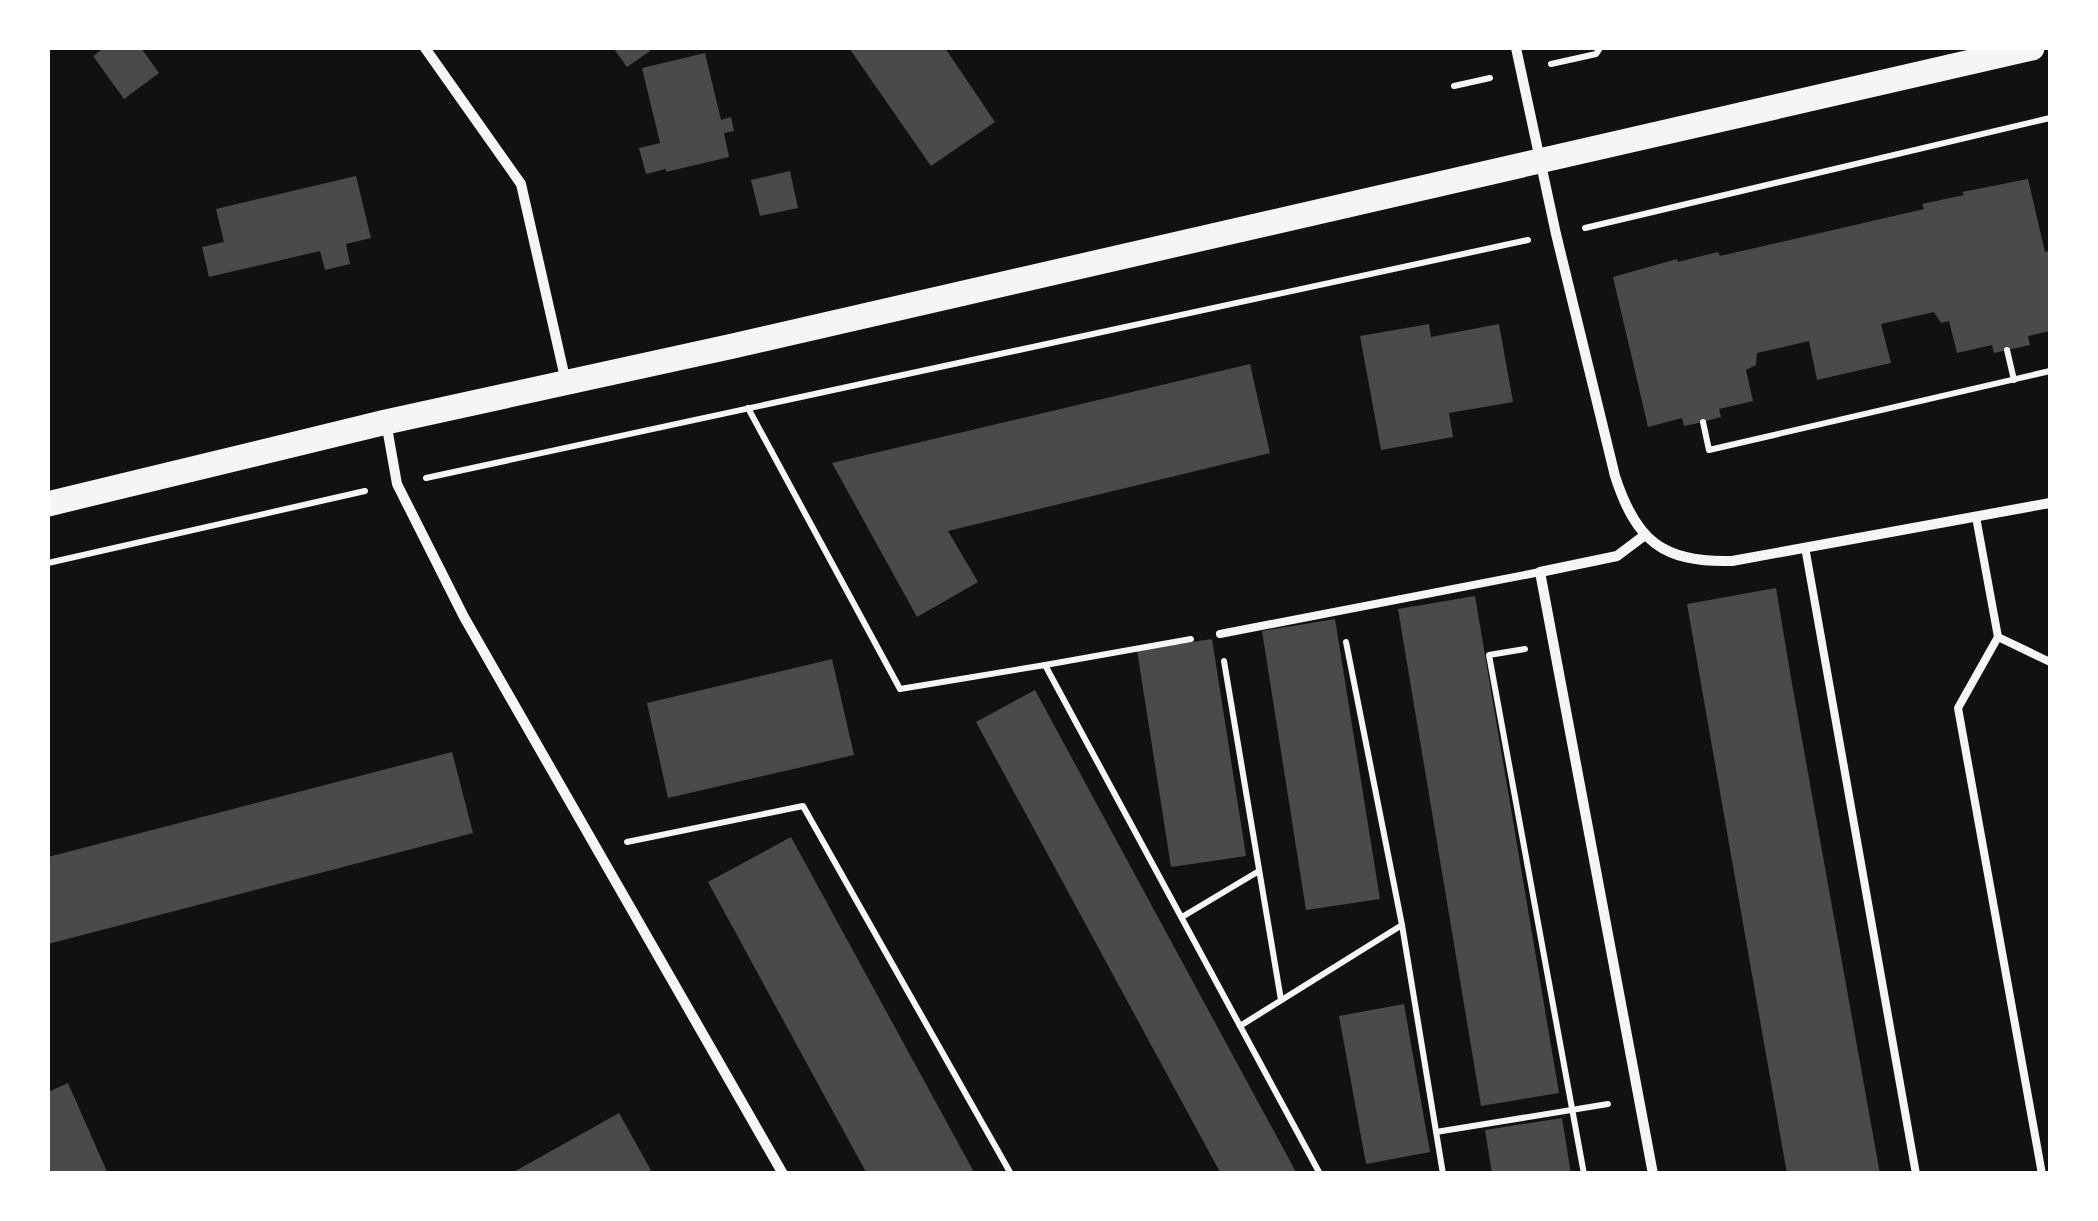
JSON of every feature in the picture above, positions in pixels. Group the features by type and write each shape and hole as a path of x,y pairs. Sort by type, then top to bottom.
{"main road":[{"path":"48,504 386,422 1540,161 1938,64 2032,48"}],"street":[{"path":"425,48 520,184 566,383"},
{"path":"1516,48 1615,476 1626,508 1645,535 1668,552 1696,562 1732,561 2050,503"},
{"path":"386,422 397,484 464,617 783,1174"},
{"path":"1645,535 1617,556 1540,572 1652,1174"}],"lane":[{"path":"1976,516 1998,638 1958,708 2042,1174"},
{"path":"1805,548 1916,1174"},
{"path":"1220,634 1540,572"},
{"path":"1998,638 2050,662"}],"path":[{"path":"48,563 1556,234 2050,118"},
{"path":"2007,350 2014,380"},
{"path":"1702,422 1709,450 2050,371"},
{"path":"748,408 900,689 1220,634 1281,1000"},
{"path":"1340,610 1402,925 1443,1174"},
{"path":"1540,646 1490,655 1584,1174"},
{"path":"1045,664 1320,1174"},
{"path":"596,848 803,806 1011,1174"},
{"path":"1182,917 1259,872"},
{"path":"1240,1026 1402,925"},
{"path":"1436,1132 1639,1098"}],"building":[{"path":"104,48 141,48 159,73 124,99 93,56"},
{"path":"616,48 647,48 650,51 627,67"},
{"path":"849,48 945,48 995,122 931,166"},
{"path":"705,53 721,120 731,117 734,131 724,133 729,157 646,174 639,148 660,143 642,68"},
{"path":"790,171 798,208 760,216 751,180"},
{"path":"356,176 371,238 346,244 350,264 325,270 320,251 209,277 202,247 224,242 216,209"},
{"path":"2028,179 2045,252 2050,250 2050,331 2028,336 2030,345 1994,353 1992,345 1957,353 1949,321 1941,323 1934,312 1881,324 1891,363 1817,380 1809,341 1757,353 1756,365 1746,370 1753,401 1719,409 1721,417 1703,422 1684,426 1682,418 1648,427 1613,277 1677,259 1678,262 1718,252 1720,256 1924,209 1922,204 1964,195 1962,192"},
{"path":"1429,324 1431,337 1499,324 1513,402 1449,413 1453,437 1381,450 1360,336"},
{"path":"1250,364 1270,453 948,531 978,582 917,617 832,463"},
{"path":"1776,588 1880,1174 1787,1174 1687,604"},
{"path":"1475,596 1559,1093 1481,1106 1398,609"},
{"path":"1335,619 1380,899 1306,910 1262,631"},
{"path":"1212,639 1246,856 1171,867 1137,650"},
{"path":"832,659 854,755 668,798 647,703"},
{"path":"1035,690 1297,1174 1221,1174 976,722"},
{"path":"452,752 473,833 48,944 48,857"},
{"path":"791,837 975,1174 867,1174 708,882"},
{"path":"1404,1004 1430,1152 1366,1164 1339,1016"},
{"path":"68,1083 108,1174 48,1174 48,1092"},
{"path":"619,1113 653,1174 510,1174"},
{"path":"1562,1118 1571,1174 1492,1174 1485,1130"}]}
